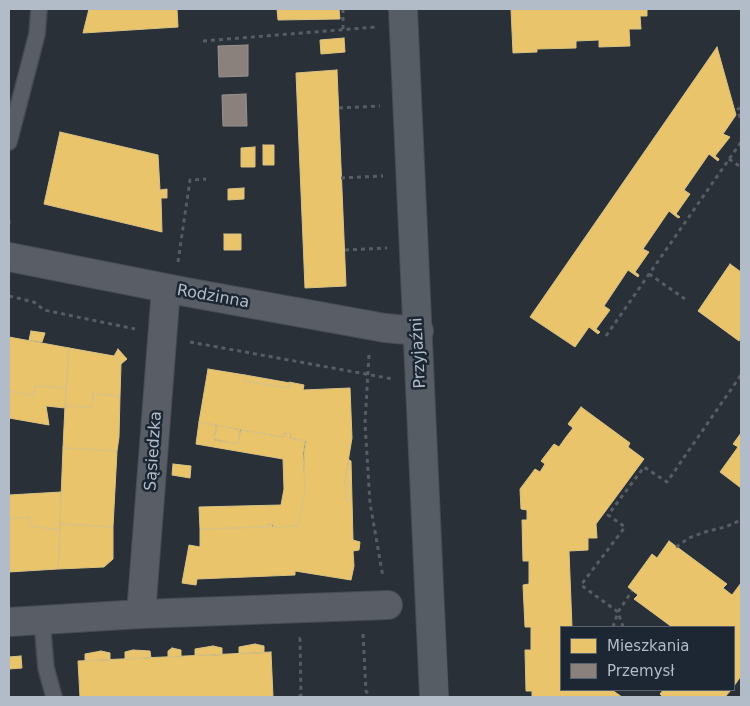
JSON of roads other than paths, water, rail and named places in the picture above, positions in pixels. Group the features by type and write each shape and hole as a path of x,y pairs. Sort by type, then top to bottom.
{"street":[{"name":"Przyjaźni","path":"403,9 434,697"},
{"name":"Rodzinna","path":"9,257 171,276 385,328 418,331"},
{"name":"Sąsiedzka","path":"141,614 161,335 171,276"},
{"path":"9,622 141,614 388,605"}],"lane":[{"path":"9,142 37,34 39,9"},
{"path":"42,620 46,668 54,697"}],"tram line":[{"path":"413,9 448,697"}]}
